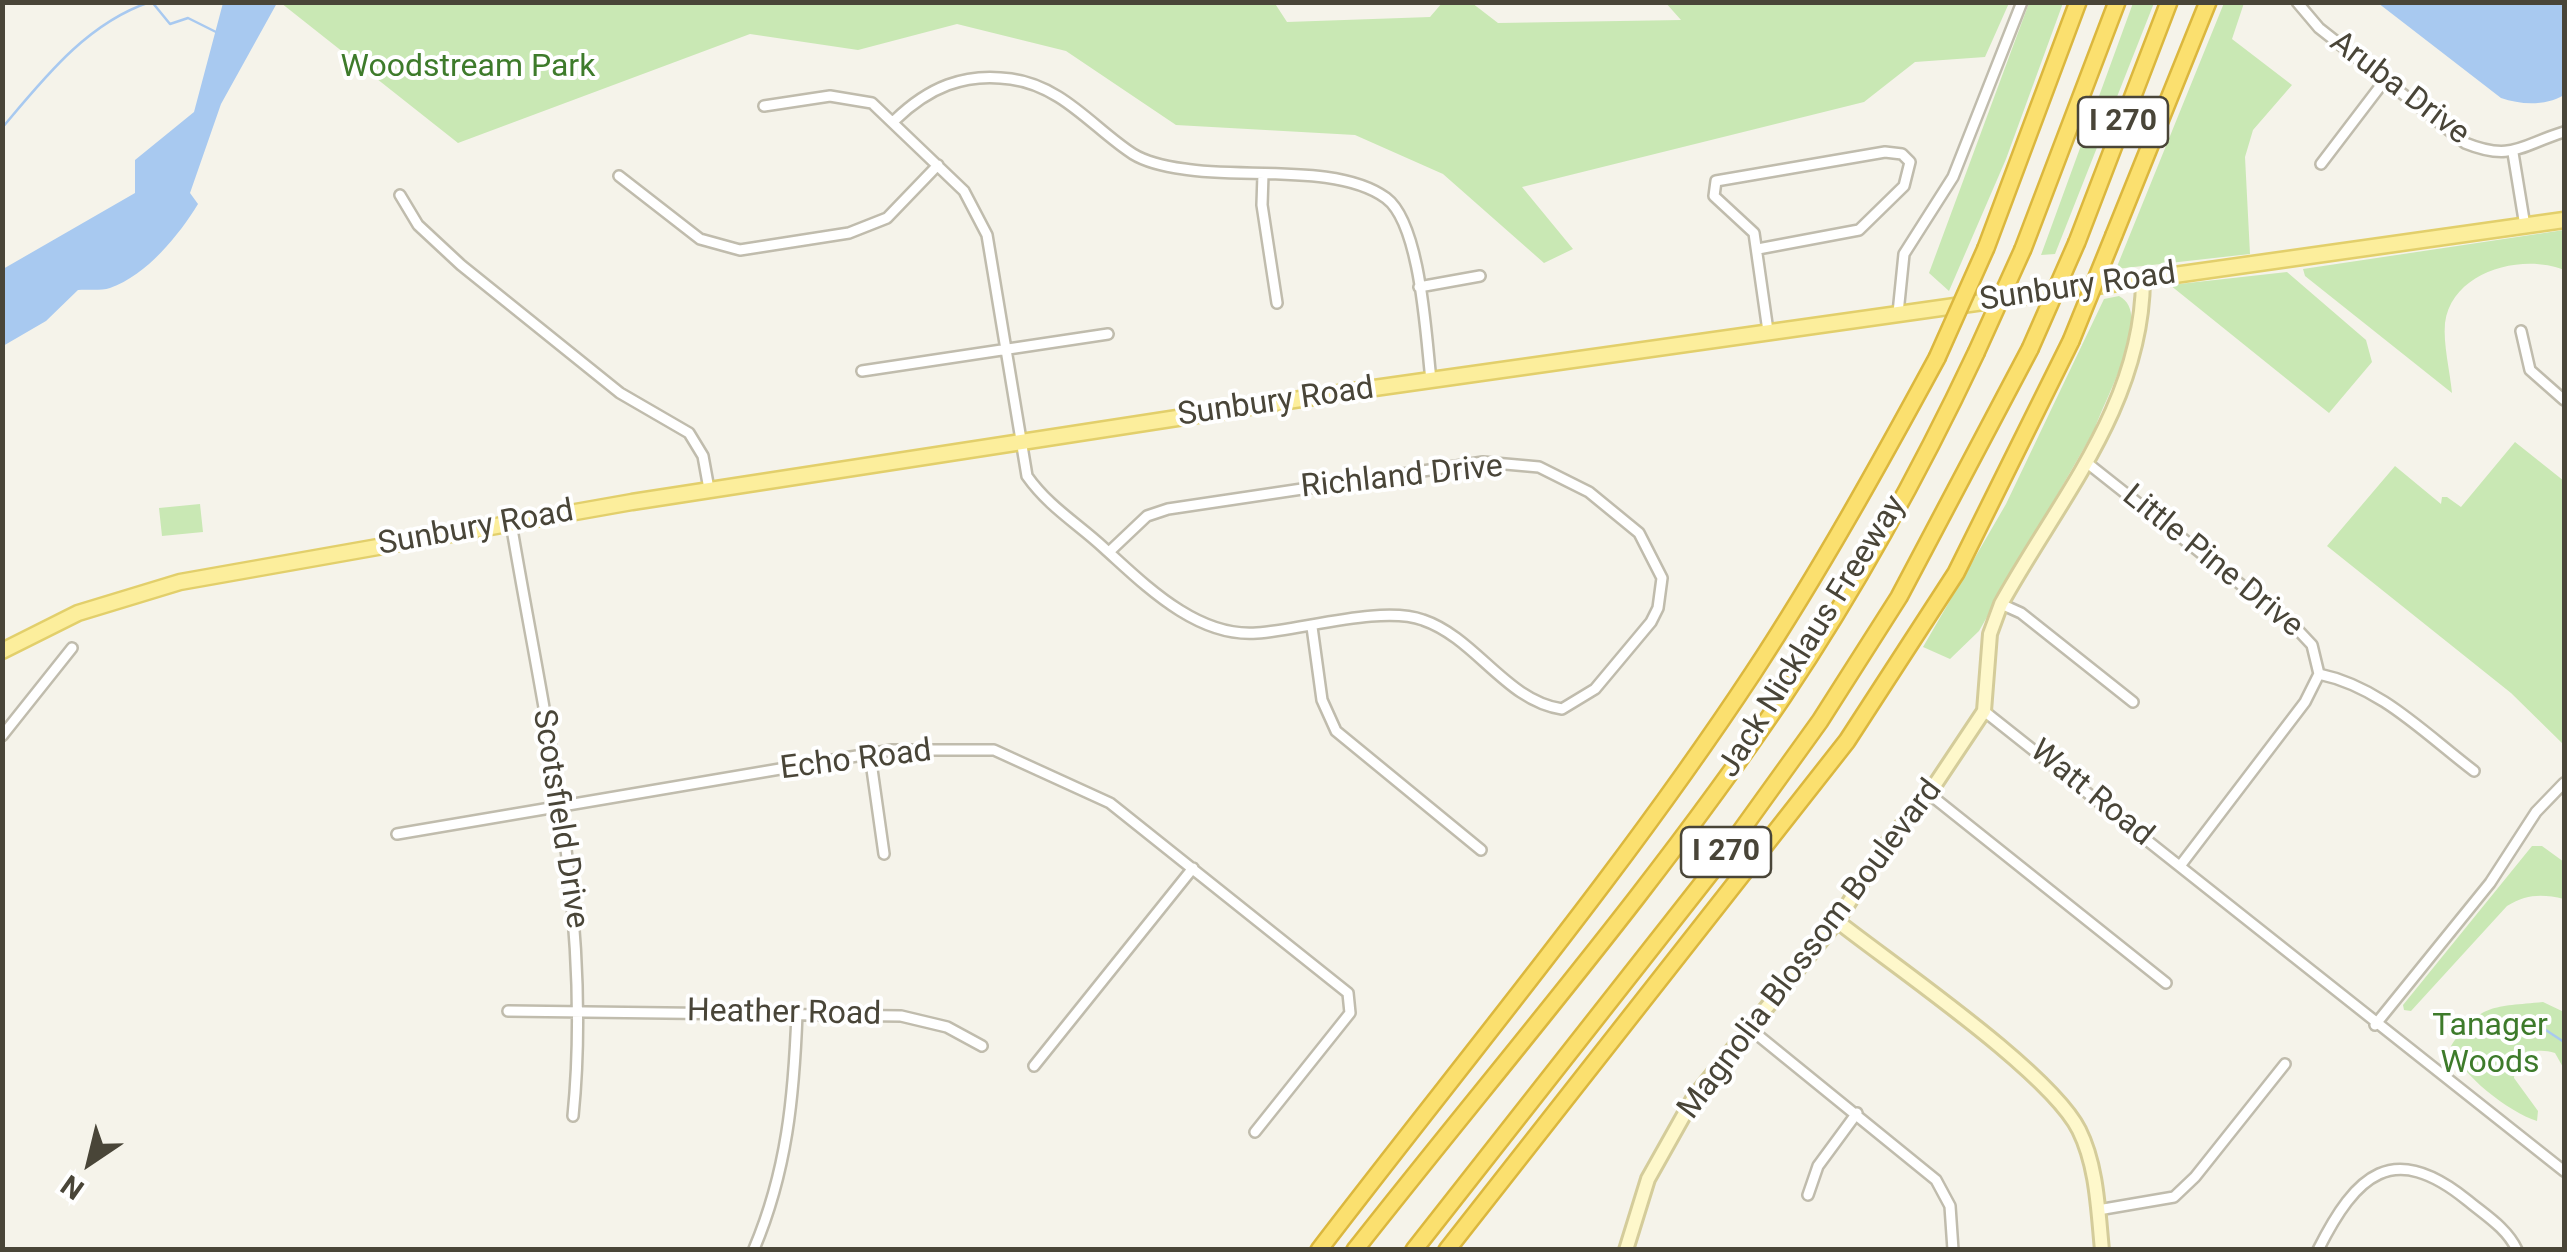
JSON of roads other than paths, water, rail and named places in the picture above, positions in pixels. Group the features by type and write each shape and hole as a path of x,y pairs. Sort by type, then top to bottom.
{"highway":[{"path":"1318,1250 1593,894 1752,674 1852,514 1937,358 1986,248 2078,2"},
{"name":"Jack Nicklaus Freeway","path":"1355,1250 1710,798 1784,696 1864,567 1976,352 2023,249 2117,2"},
{"name":"Jack Nicklaus Freeway","path":"1414,1250 1712,871 1810,737 1899,598 2030,349 2077,242 2169,2"},
{"path":"1447,1250 1846,741 1956,573 2070,341 2208,2"}],"main road":[{"name":"Sunbury Road","path":"2,651 68,617 152,588 710,489 1431,380 2564,220"}],"street":[{"path":"1898,313 1904,254 1953,178 2022,2"},
{"name":"Aruba Drive","path":"2296,2 2319,28 2465,143 2488,152 2513,153"},
{"path":"895,120 920,97 966,76 1015,79 1082,109 1135,156 1184,169 1355,183 1387,199 1404,225 1419,288 1431,380"},
{"path":"2321,164 2386,80"},
{"path":"764,106 830,96 859,98 895,120 964,191 987,235 1027,476 1045,502 1180,612 1236,633 1312,627 1322,700 1336,731 1481,850"},
{"path":"2525,226 2513,153 2564,132"},
{"path":"1758,249 1866,226 1904,186 1910,162 1902,154 1885,152 1716,181 1714,196 1754,232 1768,332"},
{"path":"619,176 700,239 740,250 849,234 887,218 938,165"},
{"path":"1263,174 1262,205 1277,303"},
{"path":"400,195 418,226 461,265 620,393 689,433 703,456 710,489"},
{"path":"1419,288 1480,276"},
{"path":"1984,711 1990,634 2001,604 2086,462 2128,382 2143,318 2143,280"},
{"path":"2521,331 2530,370 2564,400"},
{"path":"862,370 1108,334"},
{"name":"Richland Drive","path":"1110,552 1148,516 1168,509 1483,462 1539,467 1589,492 1639,533 1662,578 1651,622 1596,689 1562,708 1529,698 1452,635 1421,619 1387,616 1312,627"},
{"name":"Little Pine Drive","path":"2086,462 2297,629 2312,645 2319,674"},
{"name":"Scotsfield Drive","path":"511,523 577,920 580,1012 573,1116"},
{"path":"2001,604 2021,613 2133,702"},
{"path":"2,736 72,648"},
{"path":"2180,866 2305,702 2319,674 2353,682 2383,698 2474,771"},
{"name":"Magnolia Blossom Boulevard","path":"1626,1250 1648,1180 1694,1098 1836,921 1886,844 1984,711"},
{"name":"Watt Road","path":"1984,711 2564,1171"},
{"name":"Echo Road","path":"396,834 892,750 994,750 1110,803 1342,985 1351,1004 1344,1021 1256,1132"},
{"path":"870,755 884,854"},
{"path":"2375,1024 2490,884 2536,812 2564,783"},
{"path":"1928,792 2166,982"},
{"path":"1034,1066 1193,868"},
{"path":"1836,921 2038,1080 2078,1128 2090,1161 2102,1250"},
{"name":"Heather Road","path":"508,1011 901,1016 948,1027 982,1046"},
{"path":"754,1248 781,1176 794,1107 797,1013"},
{"path":"1749,1028 1936,1180 1950,1206 1953,1250"},
{"path":"2098,1210 2174,1197 2195,1178 2285,1064"},
{"path":"1808,1196 1818,1166 1857,1114"},
{"path":"2318,1250 2361,1188 2378,1174 2400,1166 2437,1176 2502,1228 2517,1250"}],"water":[{"path":"223,3 277,3 221,104 190,193 198,204 172,241 137,274 110,288 78,290 46,321 3,346 3,269 135,193 135,160 194,112"},
{"path":"2378,3 2564,3 2564,95 2533,103 2501,98"}],"waterway":[{"path":"2,128 68,54 106,24 150,2"},
{"path":"152,2 170,24 188,18 216,32"},
{"path":"2471,1028 2498,1032 2517,1018 2532,1021 2564,1042"}],"park label":[{"name":"Woodstream Park","path":"468,68"},
{"name":"Tanager Woods","path":"2490,1046"}]}
